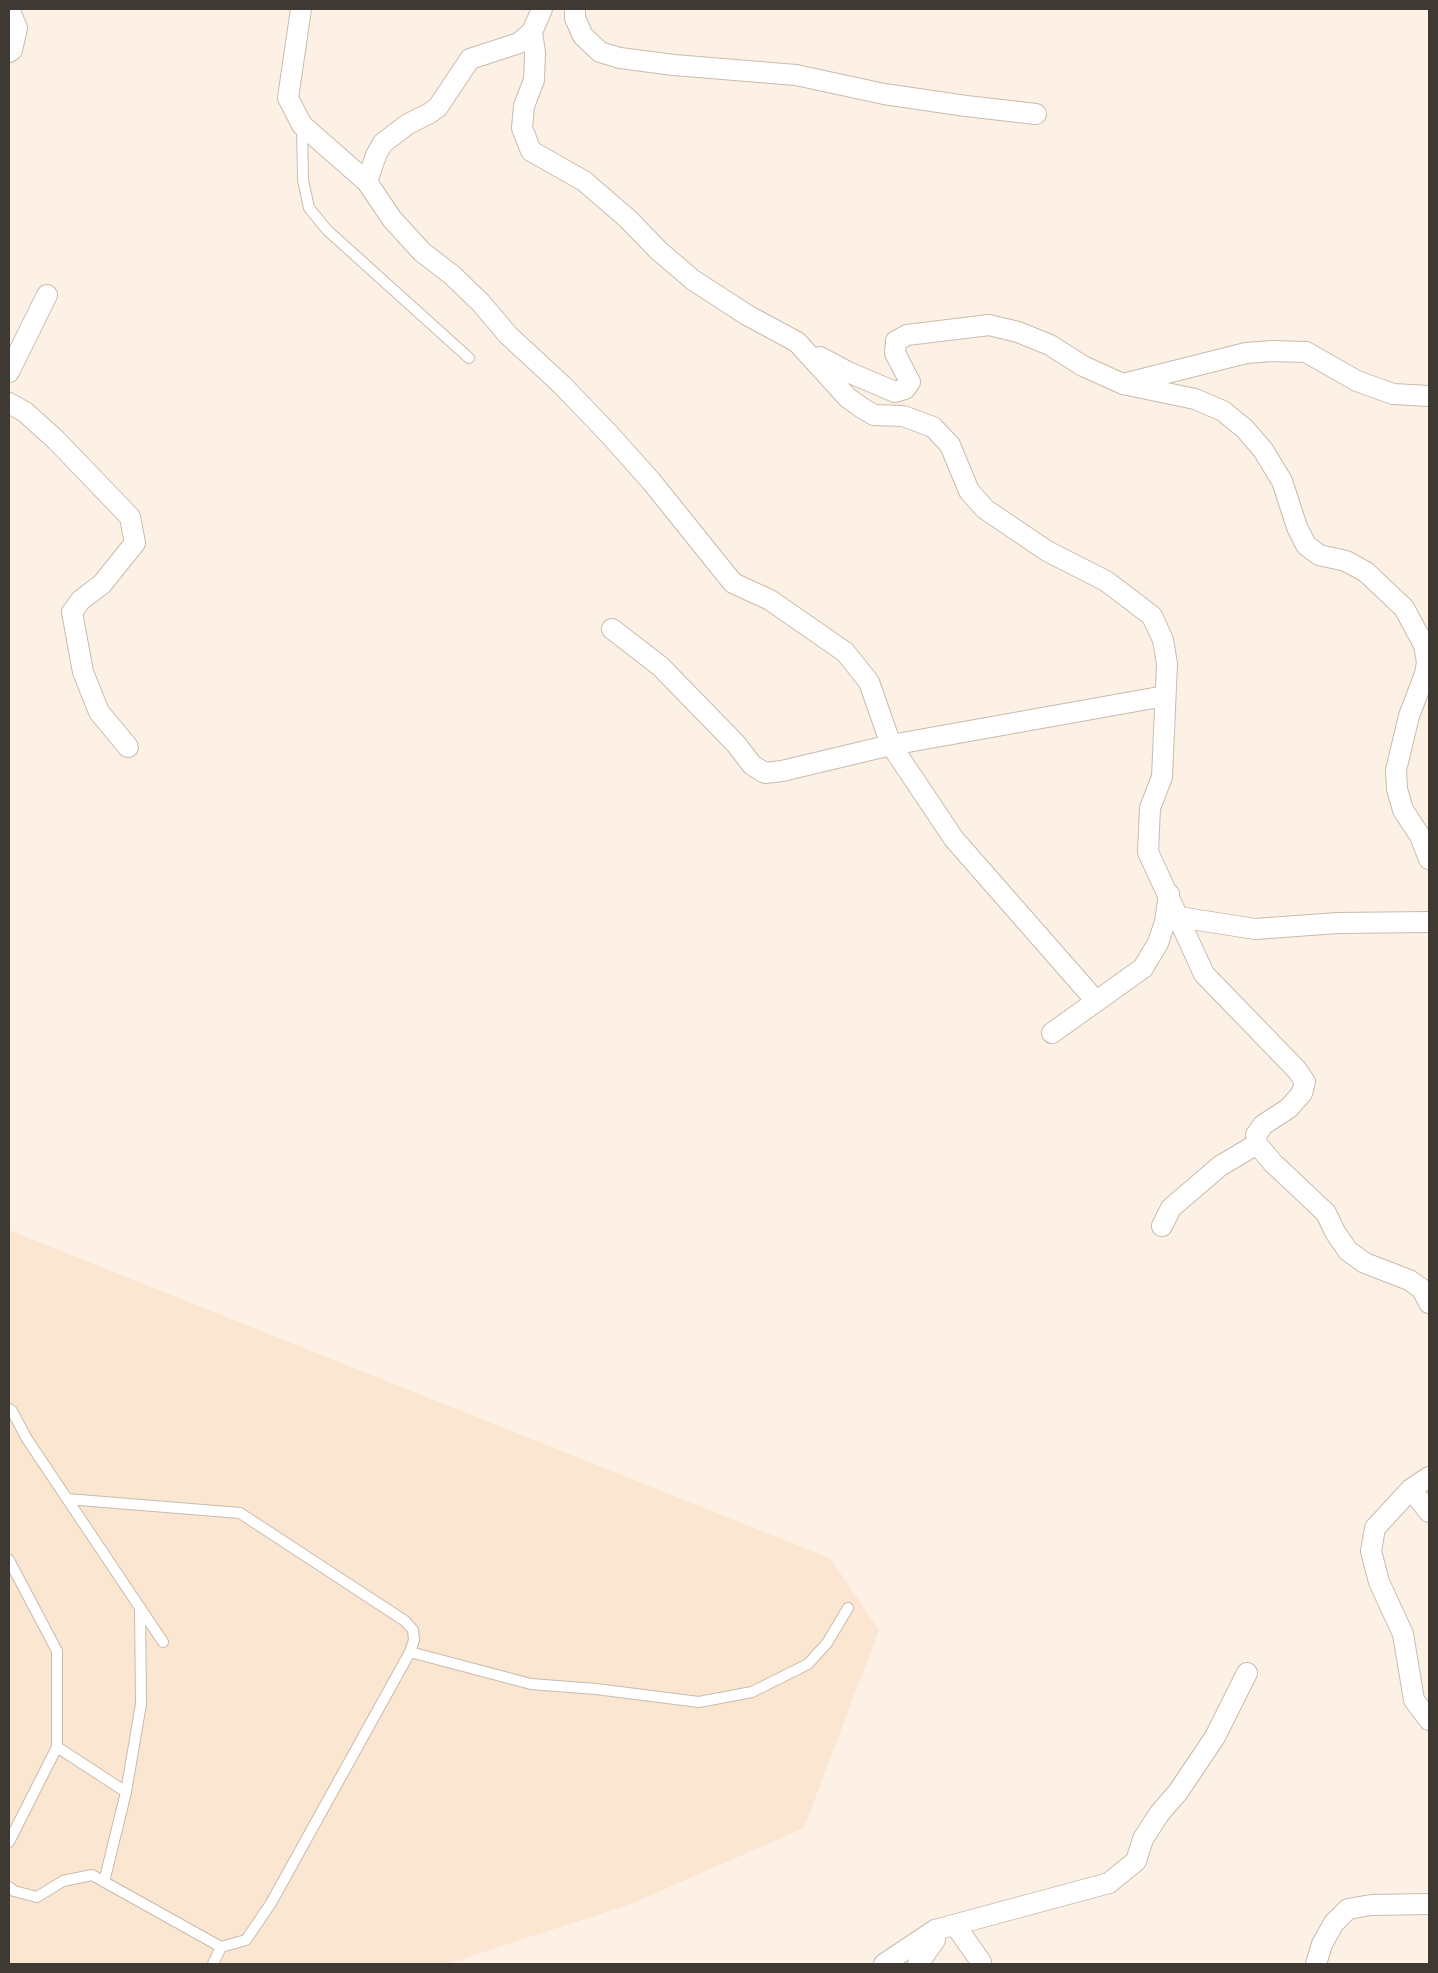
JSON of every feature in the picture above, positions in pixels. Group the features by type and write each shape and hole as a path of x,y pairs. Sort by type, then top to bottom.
{"street":[{"path":"9,9 17,28 12,50 9,52"},
{"path":"301,9 288,98 302,125 367,182 392,218 422,252 452,275 481,303 508,335 562,385 645,474 733,583 770,600 845,652 869,682 891,745 954,839 1096,1001"},
{"path":"367,182 376,155 383,143 408,124 430,114 438,107 470,59 519,43 532,32 542,9"},
{"path":"574,9 575,18 583,36 600,52 620,58 674,65 796,75 884,94 1036,114"},
{"path":"532,32 535,54 534,80 524,106 522,128 531,151 584,181 693,280 747,315 797,342 828,362 895,392 905,389 910,382 895,353 896,341 907,335 989,325 1018,332 1050,346 1083,366 1123,384 1195,399 1223,411 1245,429 1263,450 1282,481 1297,526 1306,545 1319,555 1346,561 1366,572 1404,608 1424,646 1427,662 1425,674 1408,716 1396,770 1397,789 1403,810 1420,836 1429,859"},
{"path":"9,372 47,294"},
{"path":"797,342 848,398 874,416 903,416 933,427 950,445 970,491 985,510 1047,551 1106,581 1152,616 1163,640 1167,664 1162,777 1150,808 1148,852 1169,894 1204,974 1297,1070 1305,1082 1302,1093 1289,1108 1263,1125 1256,1135 1257,1144 1273,1163 1326,1213 1335,1232 1348,1251 1365,1263 1409,1280 1422,1289 1429,1303"},
{"path":"1123,384 1246,353 1272,351 1306,352 1357,381 1384,391 1393,394 1429,396"},
{"path":"9,404 25,412 56,440 130,517 135,543 102,584 80,600 72,612 84,672 99,712 128,746"},
{"path":"612,628 660,666 736,744 752,765 765,773 782,771 891,745 1165,696"},
{"path":"1052,1033 1143,968 1158,944 1165,922 1169,894"},
{"path":"1179,917 1255,929 1338,923 1429,922"},
{"path":"1162,1226 1171,1208 1220,1166 1257,1144"},
{"path":"1429,1477 1411,1489 1375,1528 1371,1551 1379,1582 1403,1634 1414,1700 1429,1720"},
{"path":"1411,1489 1429,1512"},
{"path":"884,1964 935,1930 1109,1883 1136,1861 1142,1839 1159,1814 1178,1792 1215,1737 1247,1673"},
{"path":"1316,1964 1326,1937 1334,1923 1348,1909 1371,1906 1429,1904"},
{"path":"955,1925 981,1964"},
{"path":"918,1964 935,1940 935,1930"}],"lane":[{"path":"302,125 303,180 309,208 327,230 469,358"},
{"path":"9,1409 12,1411 27,1439 163,1642"},
{"path":"9,1888 37,1897 63,1881 92,1876 221,1947 246,1940 271,1903 410,1652 414,1640 413,1630 405,1621 240,1514 67,1499"},
{"path":"9,1560 57,1651 57,1747 9,1842"},
{"path":"104,1882 126,1792 141,1704 140,1607"},
{"path":"410,1652 531,1684 596,1689 699,1702 752,1692 808,1664 827,1644 848,1608"},
{"path":"57,1747 126,1792"},
{"path":"213,1964 221,1947"}],"shaded area":[{"path":"9,1230 830,1558 879,1630 804,1828 631,1904 447,1964 9,1964"}]}
